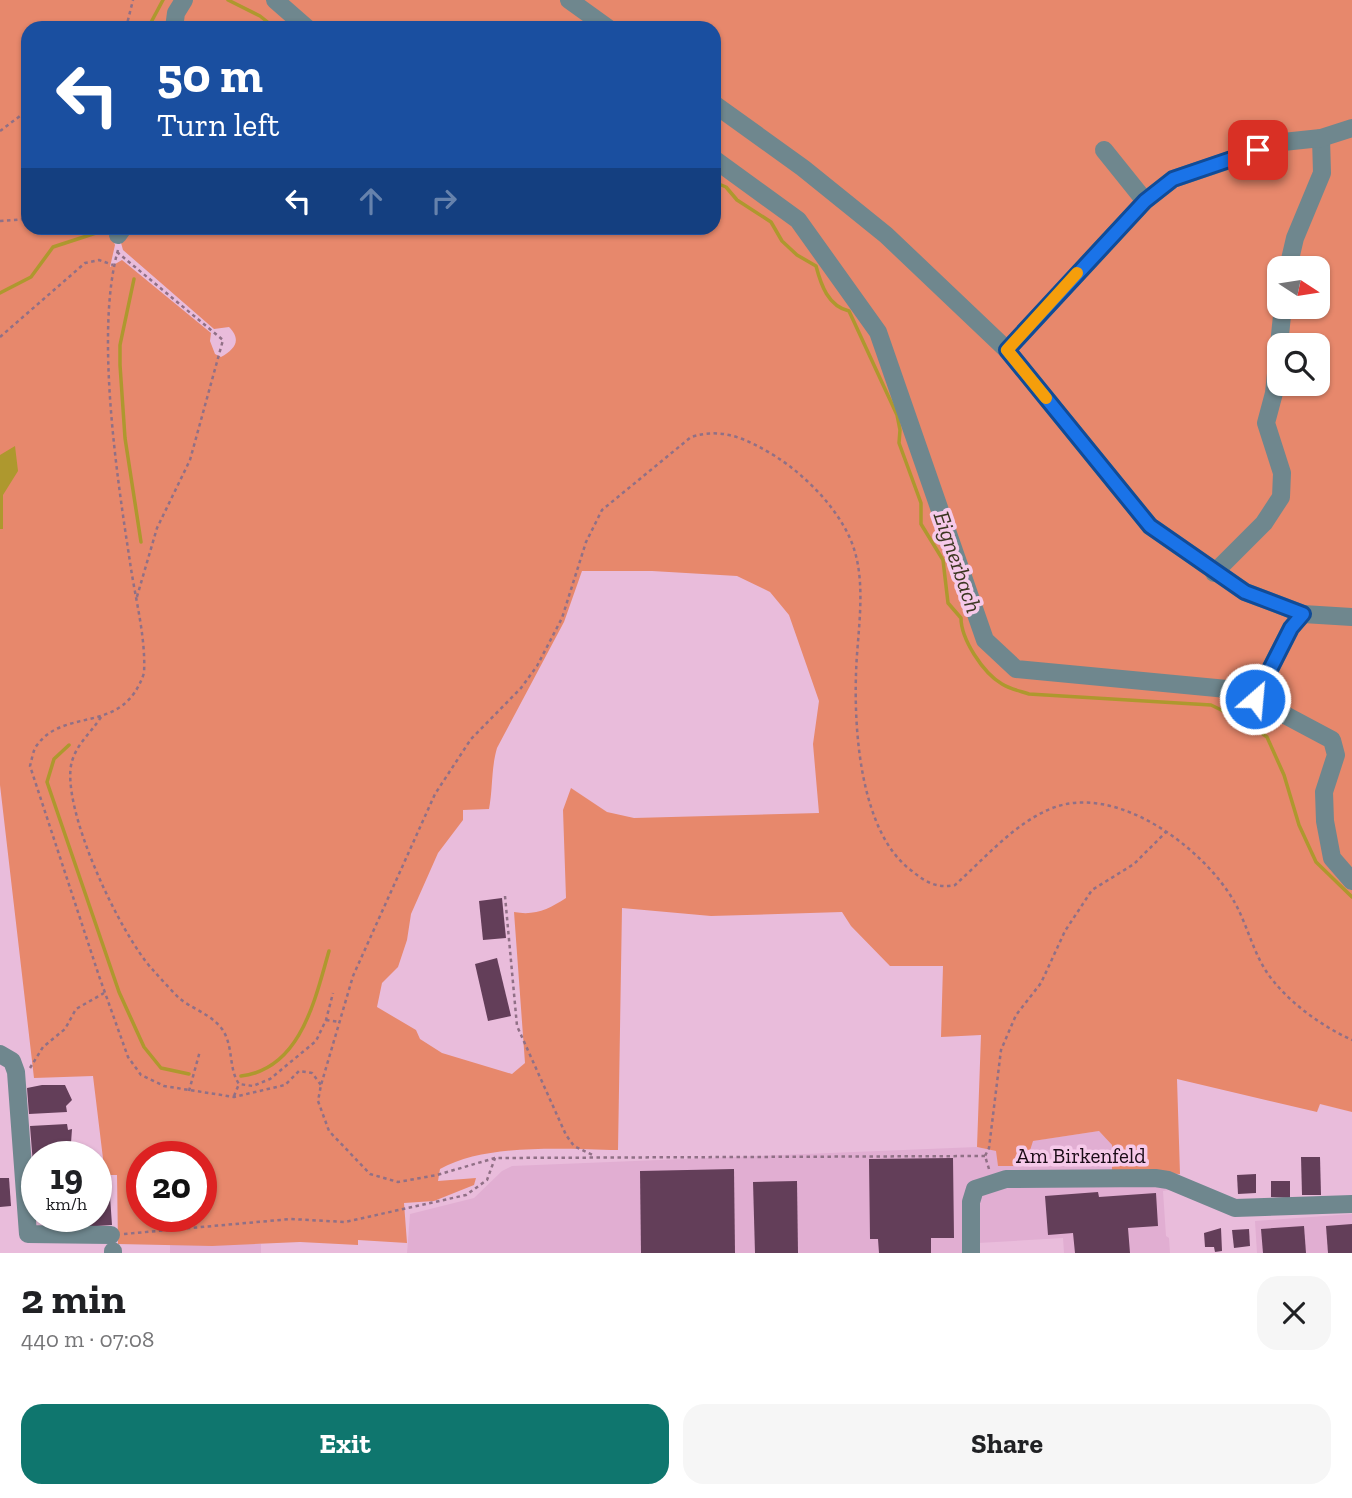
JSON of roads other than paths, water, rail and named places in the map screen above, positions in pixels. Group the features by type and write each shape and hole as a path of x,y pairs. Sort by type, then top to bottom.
{"street":[{"path":"175,21 176,13 184,0"},
{"path":"275,0 299,21"},
{"path":"569,0 598,21"},
{"path":"721,109 803,168 887,235 1007,350 1150,526 1245,592 1303,614 1352,617"},
{"path":"1007,350 1145,201 1173,179 1283,142 1321,138 1352,128"},
{"path":"1291,256 1295,238 1322,173 1321,138"},
{"path":"1104,150 1145,201"},
{"path":"721,164 798,220 878,332 985,640 1016,669 1227,688 1255,699 1332,740 1336,755 1324,792 1325,821 1332,858 1352,881"},
{"path":"1214,573 1264,523 1281,497 1282,473 1266,423 1274,393 1282,319"},
{"path":"1255,699 1291,628 1303,614"},
{"path":"0,1054 12,1061 16,1072 28,1234 112,1246"},
{"name":"Am Birkenfeld","path":"971,1253 971,1202 975,1189 1006,1179 1154,1178 1168,1180 1235,1208 1352,1205"}],"waterway":[{"path":"152,21 163,0"},
{"name":"Eignerbach","path":"228,0 266,21"},
{"name":"Eignerbach","path":"721,185 737,200 771,222 782,241 797,255 816,266 831,300 849,311 897,415 899,443 921,503 921,524 943,560 948,603 961,618 969,645 988,672 1005,686 1029,694 1211,705 1248,723 1267,737 1284,775 1299,825 1316,862 1352,897"},
{"path":"0,293 31,277 53,247 90,235"},
{"path":"134,279 120,345 120,365 125,438 141,542"},
{"path":"69,745 54,759 47,782 119,992 144,1047 161,1068 189,1074"},
{"path":"241,1076 261,1071 278,1060 292,1046 311,1010 329,951"}]}
